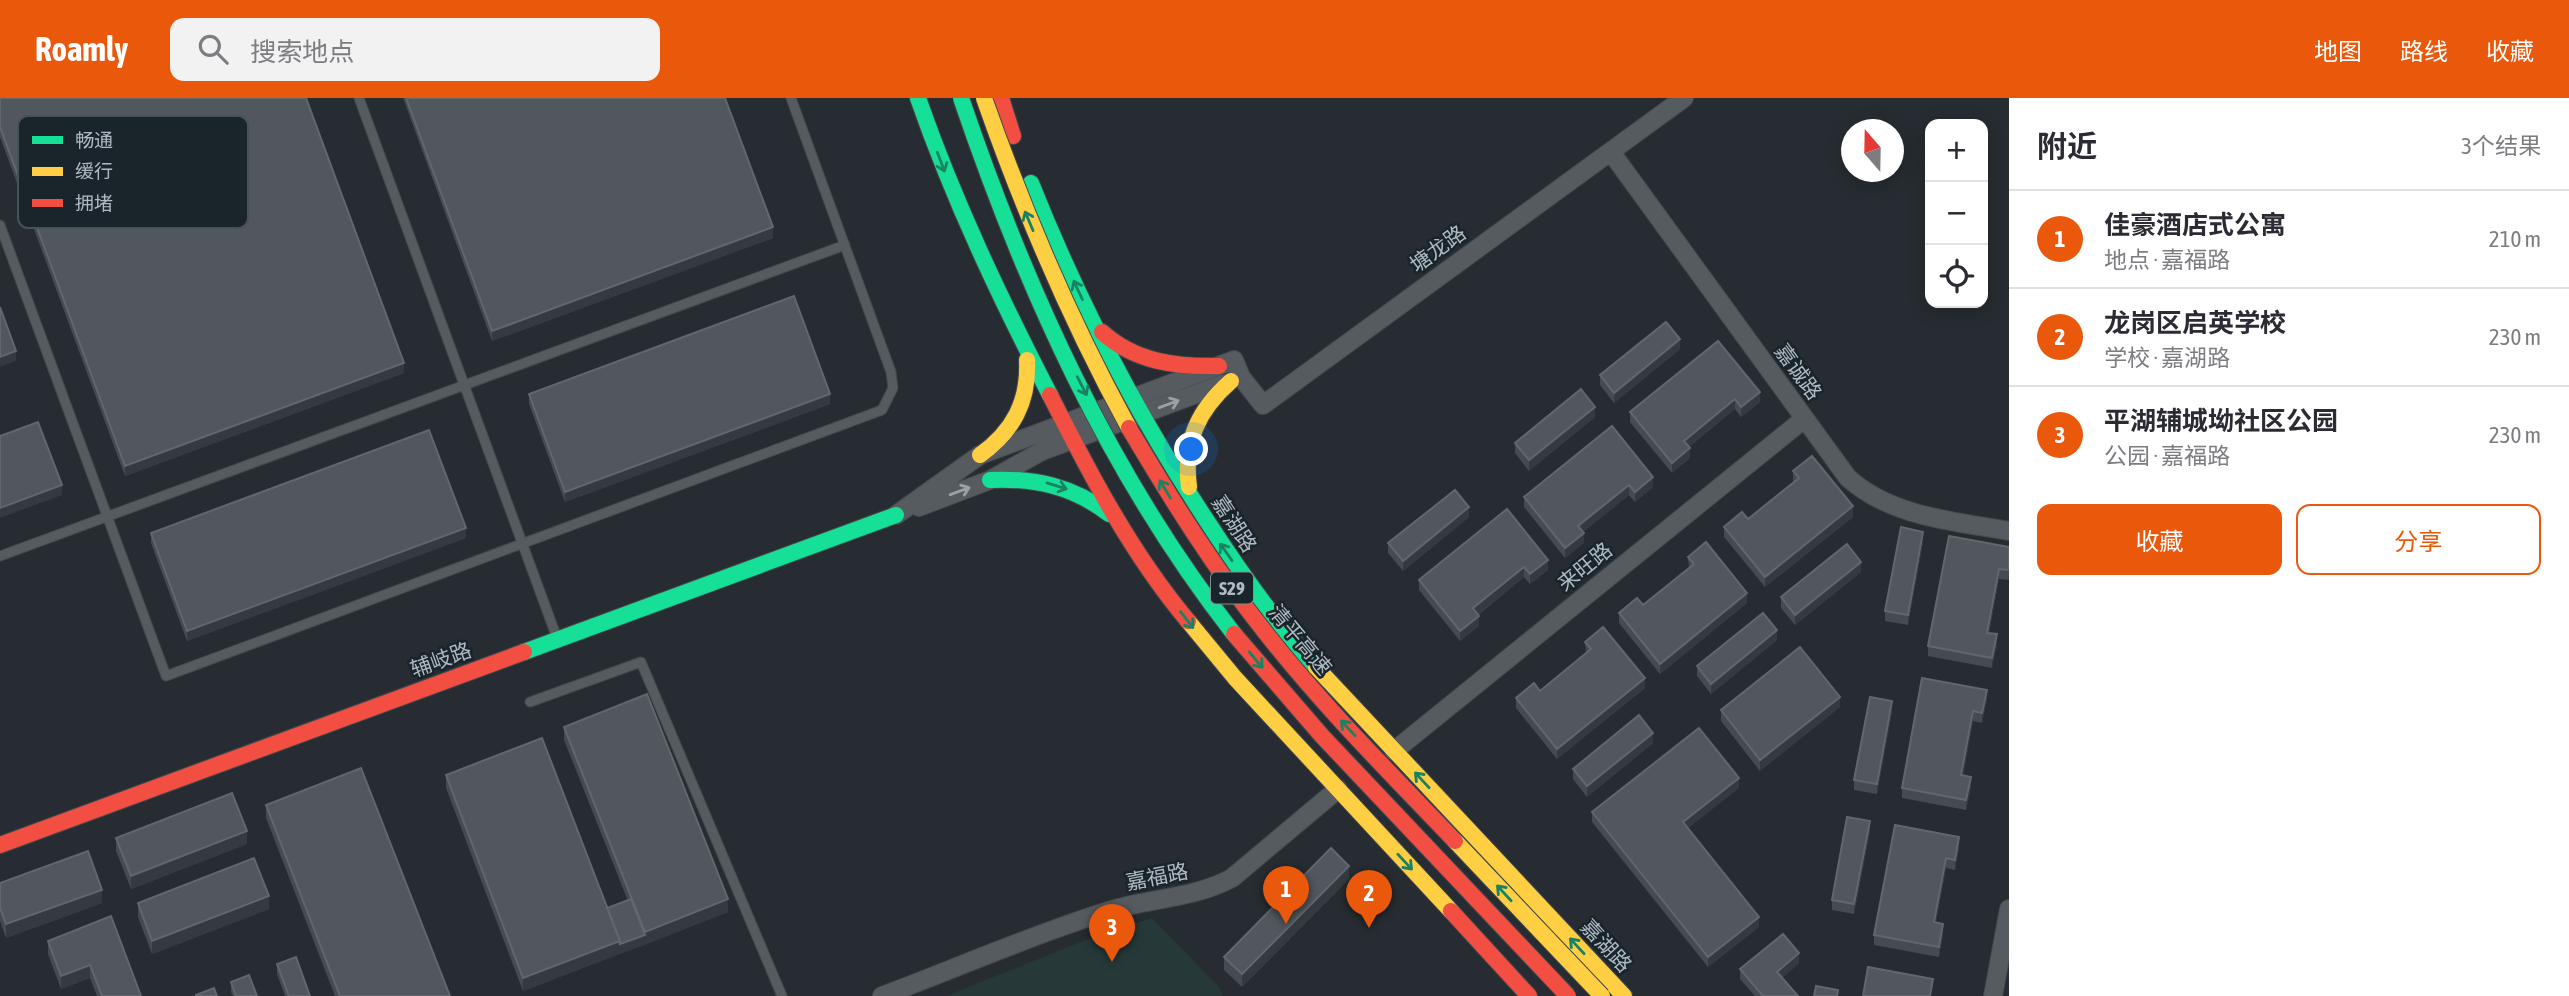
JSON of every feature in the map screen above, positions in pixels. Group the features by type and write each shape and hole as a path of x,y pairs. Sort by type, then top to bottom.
{"main road":[{"path":"918,98 963,217 1023,345 1120,524 1164,592 1198,635 1529,996"},
{"name":"S29","path":"961,98 998,206 1050,323 1118,456 1181,560 1222,618 1314,727 1568,996"},
{"name":"清平高速","path":"984,98 1026,213 1078,328 1139,446 1207,553 1277,647 1341,720 1602,996"},
{"name":"嘉湖路","path":"1001,98 1035,193 1094,324 1190,495 1235,565 1294,643 1624,996"},
{"path":"1094,324 1119,346 1146,358 1179,366 1231,371"},
{"path":"980,455 1006,435 1022,408 1028,376 1023,345"},
{"path":"1190,495 1185,462 1191,432 1206,403 1231,371"},
{"path":"989,480 1024,479 1058,485 1090,500 1120,524"},
{"name":"辅岐路","path":"0,845 896,515"}],"street":[{"name":"塘龙路","path":"1231,371 1263,405 1684,98"},
{"name":"嘉诚路","path":"1611,152 1849,478 1866,494 1915,513 2009,531"},
{"path":"896,515 980,455 1068,432 1231,371"},
{"name":"来旺路","path":"1394,751 1804,419"},
{"path":"896,515 989,480 1042,451 1068,432"},
{"name":"嘉福路","path":"882,996 1073,922 1145,901 1181,897 1214,887 1232,878 1338,789"},
{"path":"1993,996 2009,909"}],"lane":[{"path":"359,98 558,640"},
{"path":"0,225 166,677 882,410 891,396 893,380 791,98"},
{"path":"0,556 845,245"},
{"path":"530,702 641,662 782,996"}],"green space":[{"path":"1152,918 1219,987 1223,996 946,996 1093,937"}],"building":[{"path":"0,98 306,98 404,363 125,466 37,228 248,228 248,116 18,116 18,176 0,127"},
{"path":"406,98 725,98 773,227 492,331"},
{"path":"794,296 830,394 565,492 529,394"},
{"path":"0,307 16,351 0,357"},
{"path":"1666,322 1680,339 1614,393 1600,375"},
{"path":"1718,341 1760,392 1741,407 1735,399 1684,441 1690,448 1672,463 1630,412"},
{"path":"1581,389 1595,407 1529,460 1515,443"},
{"path":"38,422 62,485 0,508 0,436"},
{"path":"1612,426 1653,477 1635,492 1629,485 1578,526 1584,533 1565,548 1524,497"},
{"path":"429,430 466,528 187,631 151,533"},
{"path":"1812,456 1853,506 1765,577 1724,527 1742,512 1748,519 1799,478 1793,471"},
{"path":"1455,490 1469,507 1403,561 1388,543"},
{"path":"1507,509 1548,560 1530,574 1524,567 1473,608 1479,616 1460,631 1419,580"},
{"path":"1901,527 1923,532 1908,615 1885,611"},
{"path":"1949,536 2009,547 2009,570 1999,569 1987,633 1997,634 1992,658 1928,646"},
{"path":"1706,542 1747,593 1660,664 1619,613 1637,598 1643,605 1694,564 1688,557"},
{"path":"1847,544 1861,562 1795,615 1781,597"},
{"path":"1763,613 1777,630 1711,684 1697,666"},
{"path":"1603,627 1645,678 1557,749 1516,698 1534,683 1540,691 1591,649 1585,642"},
{"path":"1800,647 1840,697 1760,760 1721,710"},
{"path":"1922,678 1987,690 1982,713 1973,711 1961,775 1971,777 1966,800 1902,788"},
{"path":"647,694 728,899 645,932 564,727"},
{"path":"1870,697 1892,701 1877,784 1854,780"},
{"path":"1639,715 1653,733 1587,786 1573,769"},
{"path":"1699,728 1739,778 1683,822 1759,917 1708,957 1592,812"},
{"path":"542,738 620,941 523,978 446,775"},
{"path":"361,768 450,996 340,996 266,805"},
{"path":"232,793 247,831 131,876 116,838"},
{"path":"1847,817 1870,821 1854,904 1832,900"},
{"path":"1895,825 1959,837 1955,860 1946,858 1934,922 1943,924 1939,947 1874,935"},
{"path":"1331,848 1349,866 1242,974 1224,957"},
{"path":"88,851 102,890 6,924 0,908 0,883"},
{"path":"254,858 269,896 152,941 138,903"},
{"path":"631,899 645,935 620,944 607,908"},
{"path":"111,916 141,996 102,996 90,965 61,976 48,941"},
{"path":"1783,934 1799,953 1777,972 1798,996 1763,996 1740,969"},
{"path":"296,957 310,996 289,996 277,964"},
{"path":"1868,967 1933,979 1930,996 1863,996"},
{"path":"249,975 257,996 236,996 231,982"},
{"path":"1816,986 1838,990 1837,996 1814,996"},
{"path":"214,988 217,996 196,996 196,995"}],"traffic: fast":[{"path":"918,98 979,249 1050,395"},
{"path":"961,98 1014,240 1075,378 1148,510 1189,573 1234,634"},
{"path":"1031,183 1068,270 1109,355 1179,478 1271,613 1316,667"},
{"path":"990,480 1038,482 1053,486 1082,497 1109,514"},
{"path":"524,652 896,515"}],"traffic: slow":[{"path":"984,98 1015,183 1050,266 1087,348 1129,428"},
{"path":"980,455 1002,436 1017,414 1025,389 1027,360"},
{"path":"1189,487 1188,456 1195,428 1210,403 1231,381"},
{"path":"1188,621 1235,678 1451,911"},
{"path":"1316,667 1624,996"},
{"path":"1455,841 1602,996"}],"traffic: jam":[{"path":"1001,98 1013,136"},
{"path":"1102,332 1128,350 1157,361 1219,366"},
{"path":"1050,395 1096,483 1130,540 1188,621"},
{"path":"1129,428 1194,533 1265,632 1333,713 1455,841"},
{"path":"1234,634 1322,736 1568,996"},
{"path":"0,845 524,652"},
{"path":"1451,911 1529,996"}],"place":[{"name":"佳豪酒店式公寓","path":"1286,924"},
{"name":"龙岗区启英学校","path":"1369,928"},
{"name":"平湖辅城坳社区公园","path":"1112,962"}]}
